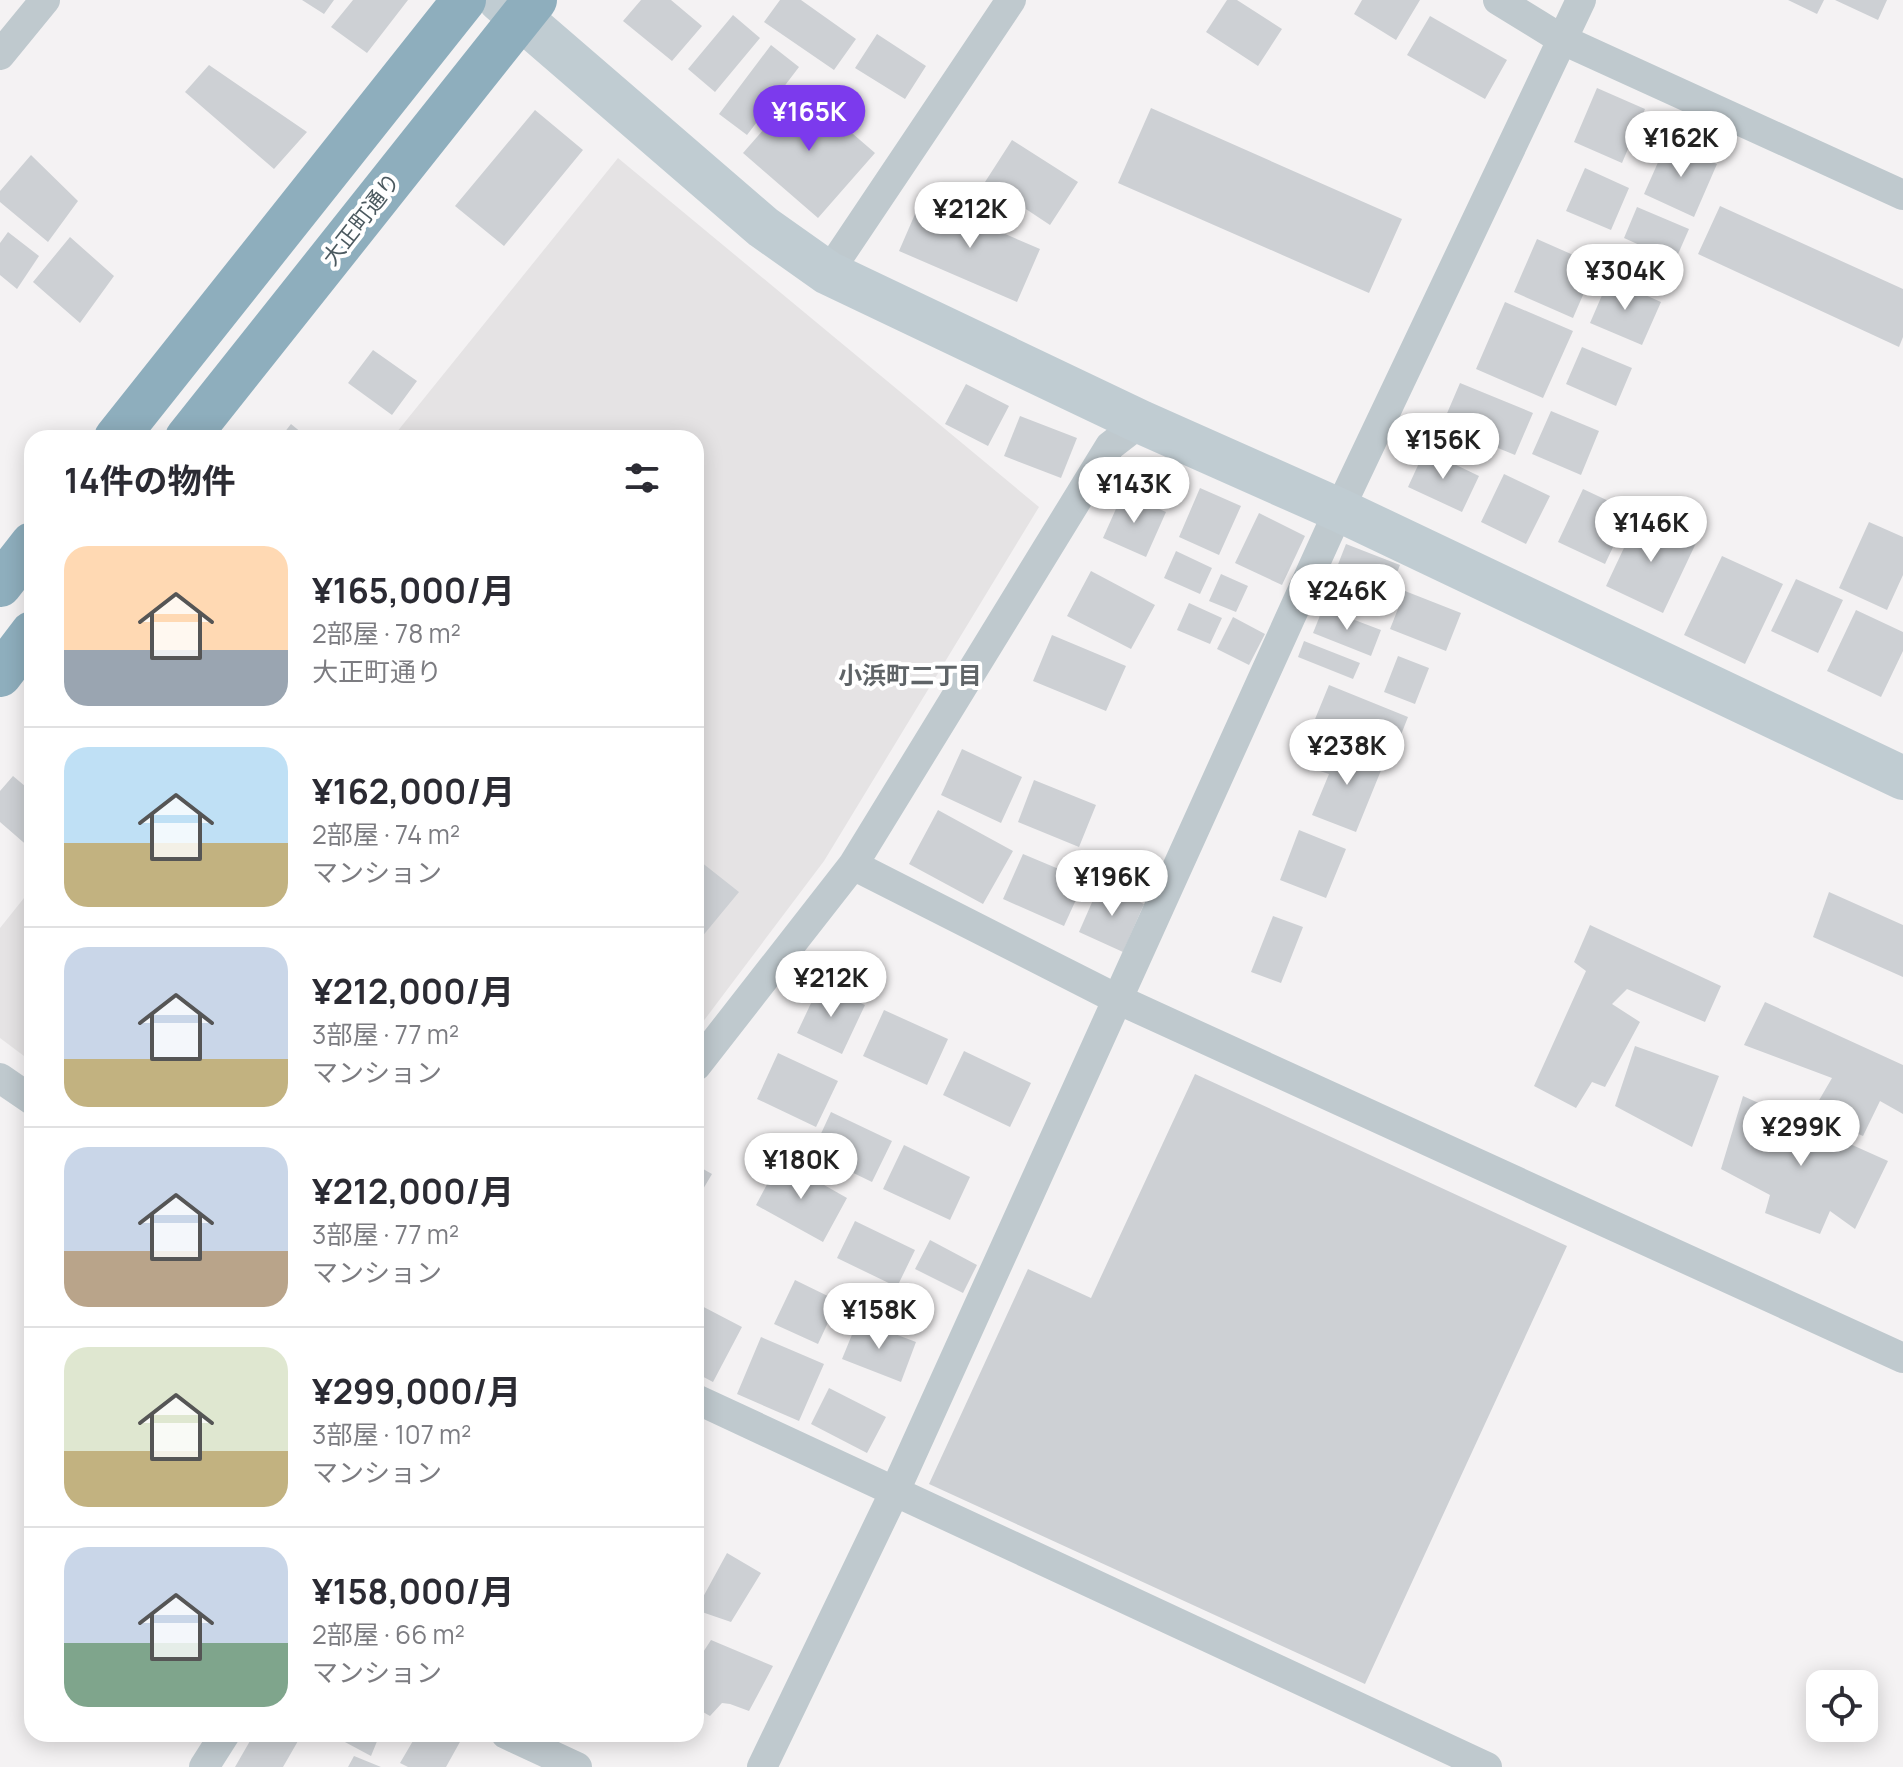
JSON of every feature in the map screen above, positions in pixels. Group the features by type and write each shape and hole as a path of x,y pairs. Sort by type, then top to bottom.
{"highway":[{"path":"122,430 464,0"},
{"name":"大正町通り","path":"193,430 518,6"},
{"path":"0,585 24,554"},
{"path":"0,675 24,644"}],"street":[{"path":"0,55 45,0"},
{"path":"828,273 1011,0"},
{"path":"1498,0 1563,40 1903,195"},
{"path":"762,1767 894,1493 1339,510 1581,0"},
{"path":"518,6 763,227 828,273 1141,422 1339,510 1903,778"},
{"path":"704,1056 853,865 1110,446 1141,422"},
{"path":"853,865 1117,999 1903,1358"},
{"path":"0,1078 24,1094"},
{"path":"704,1403 1479,1765"},
{"path":"204,1767 220,1742"},
{"path":"523,1742 577,1767"}],"shaded area":[{"path":"618,158 1039,507 824,861 704,1020 704,430 398,430"},
{"path":"24,898 24,1056 0,1038 0,928"}],"building":[{"path":"302,0 334,0 324,14"},
{"path":"353,0 408,0 367,53 331,27"},
{"path":"641,0 671,0 702,26 672,61 623,21"},
{"path":"780,0 801,0 856,39 834,70 764,22"},
{"path":"1227,0 1237,0 1282,29 1258,66 1206,32"},
{"path":"1362,0 1420,0 1396,40 1354,14"},
{"path":"1788,0 1824,0 1817,14"},
{"path":"1835,0 1887,0 1878,20"},
{"path":"733,15 760,38 715,92 688,69"},
{"path":"1430,16 1507,60 1485,99 1407,55"},
{"path":"877,34 926,66 905,99 855,68"},
{"path":"771,45 799,67 747,135 719,114"},
{"path":"209,65 307,132 274,169 185,92"},
{"path":"800,88 875,153 818,218 743,153"},
{"path":"1597,88 1645,109 1622,163 1574,142"},
{"path":"1151,108 1402,219 1369,293 1118,183"},
{"path":"535,110 583,150 504,246 455,206"},
{"path":"1012,140 1078,182 1050,225 985,182"},
{"path":"1667,142 1717,164 1694,217 1644,194"},
{"path":"31,155 78,201 48,242 0,202 0,191"},
{"path":"1585,168 1629,188 1611,230 1566,211"},
{"path":"922,198 1040,249 1017,302 899,251"},
{"path":"1720,206 1903,289 1903,337 1899,347 1698,254"},
{"path":"1637,207 1689,229 1675,261 1624,238"},
{"path":"8,232 39,256 17,289 0,275 0,243"},
{"path":"70,237 114,276 80,323 33,282"},
{"path":"1537,239 1596,265 1573,318 1514,292"},
{"path":"1609,279 1661,302 1642,345 1590,323"},
{"path":"1505,302 1573,331 1543,398 1476,369"},
{"path":"1582,347 1632,368 1616,406 1566,384"},
{"path":"373,350 417,381 392,415 348,383"},
{"path":"1460,383 1533,413 1515,455 1442,425"},
{"path":"966,384 1009,406 988,446 945,424"},
{"path":"1551,411 1599,431 1581,475 1532,454"},
{"path":"1020,416 1077,438 1061,478 1004,456"},
{"path":"1425,450 1479,476 1462,512 1408,487"},
{"path":"1504,474 1550,496 1526,544 1481,522"},
{"path":"1200,488 1241,506 1219,555 1179,537"},
{"path":"1583,489 1630,511 1605,564 1558,542"},
{"path":"1123,493 1166,512 1146,557 1103,538"},
{"path":"1259,513 1305,536 1282,585 1235,563"},
{"path":"1639,516 1696,543 1663,613 1606,586"},
{"path":"1869,522 1903,537 1903,575 1887,610 1839,588"},
{"path":"1346,544 1400,565 1380,616 1326,595"},
{"path":"1176,551 1212,568 1200,594 1164,578"},
{"path":"1722,556 1783,584 1745,664 1684,635"},
{"path":"1091,571 1155,605 1131,649 1067,616"},
{"path":"1221,574 1248,586 1236,612 1209,601"},
{"path":"1796,579 1843,600 1818,653 1771,631"},
{"path":"1405,591 1461,613 1446,651 1390,629"},
{"path":"1189,603 1222,618 1210,644 1177,630"},
{"path":"1323,608 1381,630 1371,656 1313,633"},
{"path":"1856,610 1903,632 1903,651 1881,697 1827,671"},
{"path":"1233,617 1265,634 1249,665 1217,649"},
{"path":"1052,635 1126,666 1106,711 1033,681"},
{"path":"1304,641 1360,663 1353,679 1298,657"},
{"path":"1398,656 1429,668 1415,704 1384,692"},
{"path":"1329,685 1408,717 1393,755 1313,724"},
{"path":"1332,742 1384,763 1356,832 1312,815 1329,774 1320,771"},
{"path":"962,749 1022,777 1001,823 941,795"},
{"path":"13,776 24,785 24,843 0,822 0,791"},
{"path":"1034,780 1096,805 1079,847 1018,822"},
{"path":"938,810 1013,851 983,904 909,864"},
{"path":"1299,830 1346,849 1326,898 1280,880"},
{"path":"1023,854 1085,880 1064,926 1003,899"},
{"path":"704,864 739,892 704,934"},
{"path":"1100,884 1144,904 1123,952 1079,932"},
{"path":"1829,892 1903,925 1903,977 1813,937"},
{"path":"1273,916 1303,927 1281,983 1251,972"},
{"path":"1590,925 1721,986 1705,1022 1627,989 1612,1004 1640,1022 1605,1087 1592,1082 1576,1108 1534,1086 1586,971 1574,962"},
{"path":"820,984 865,1005 842,1054 797,1033"},
{"path":"1765,1002 1903,1065 1903,1114 1880,1101 1863,1136 1811,1114 1832,1078 1744,1045"},
{"path":"884,1010 948,1039 927,1085 863,1056"},
{"path":"1635,1046 1719,1076 1692,1147 1615,1106"},
{"path":"964,1051 1031,1083 1010,1127 943,1095"},
{"path":"778,1053 838,1081 816,1127 757,1099"},
{"path":"1195,1074 1567,1246 1365,1684 929,1484 1028,1269 1091,1298"},
{"path":"1743,1096 1888,1161 1855,1229 1830,1211 1820,1234 1765,1213 1770,1195 1721,1169"},
{"path":"831,1112 892,1141 872,1182 812,1153"},
{"path":"904,1145 970,1177 950,1220 883,1189"},
{"path":"780,1160 847,1198 823,1242 756,1205"},
{"path":"704,1170 712,1174 704,1188"},
{"path":"855,1221 915,1250 897,1287 837,1258"},
{"path":"930,1240 977,1265 963,1293 915,1269"},
{"path":"795,1280 838,1301 818,1344 774,1324"},
{"path":"704,1307 742,1327 713,1382 704,1377"},
{"path":"858,1320 916,1342 901,1382 842,1359"},
{"path":"761,1337 824,1364 799,1421 737,1394"},
{"path":"829,1388 886,1417 867,1453 811,1424"},
{"path":"727,1553 761,1573 731,1622 704,1613 704,1595"},
{"path":"711,1640 773,1666 749,1711 722,1703 710,1716 704,1713 704,1651"},
{"path":"249,1742 297,1742 283,1767 235,1767"},
{"path":"345,1742 377,1742 371,1756"},
{"path":"412,1742 460,1742 446,1767 408,1767 400,1763"},
{"path":"354,1756 381,1767 348,1767"}],"district":[{"name":"小浜町二丁目","path":"910,676"}]}
